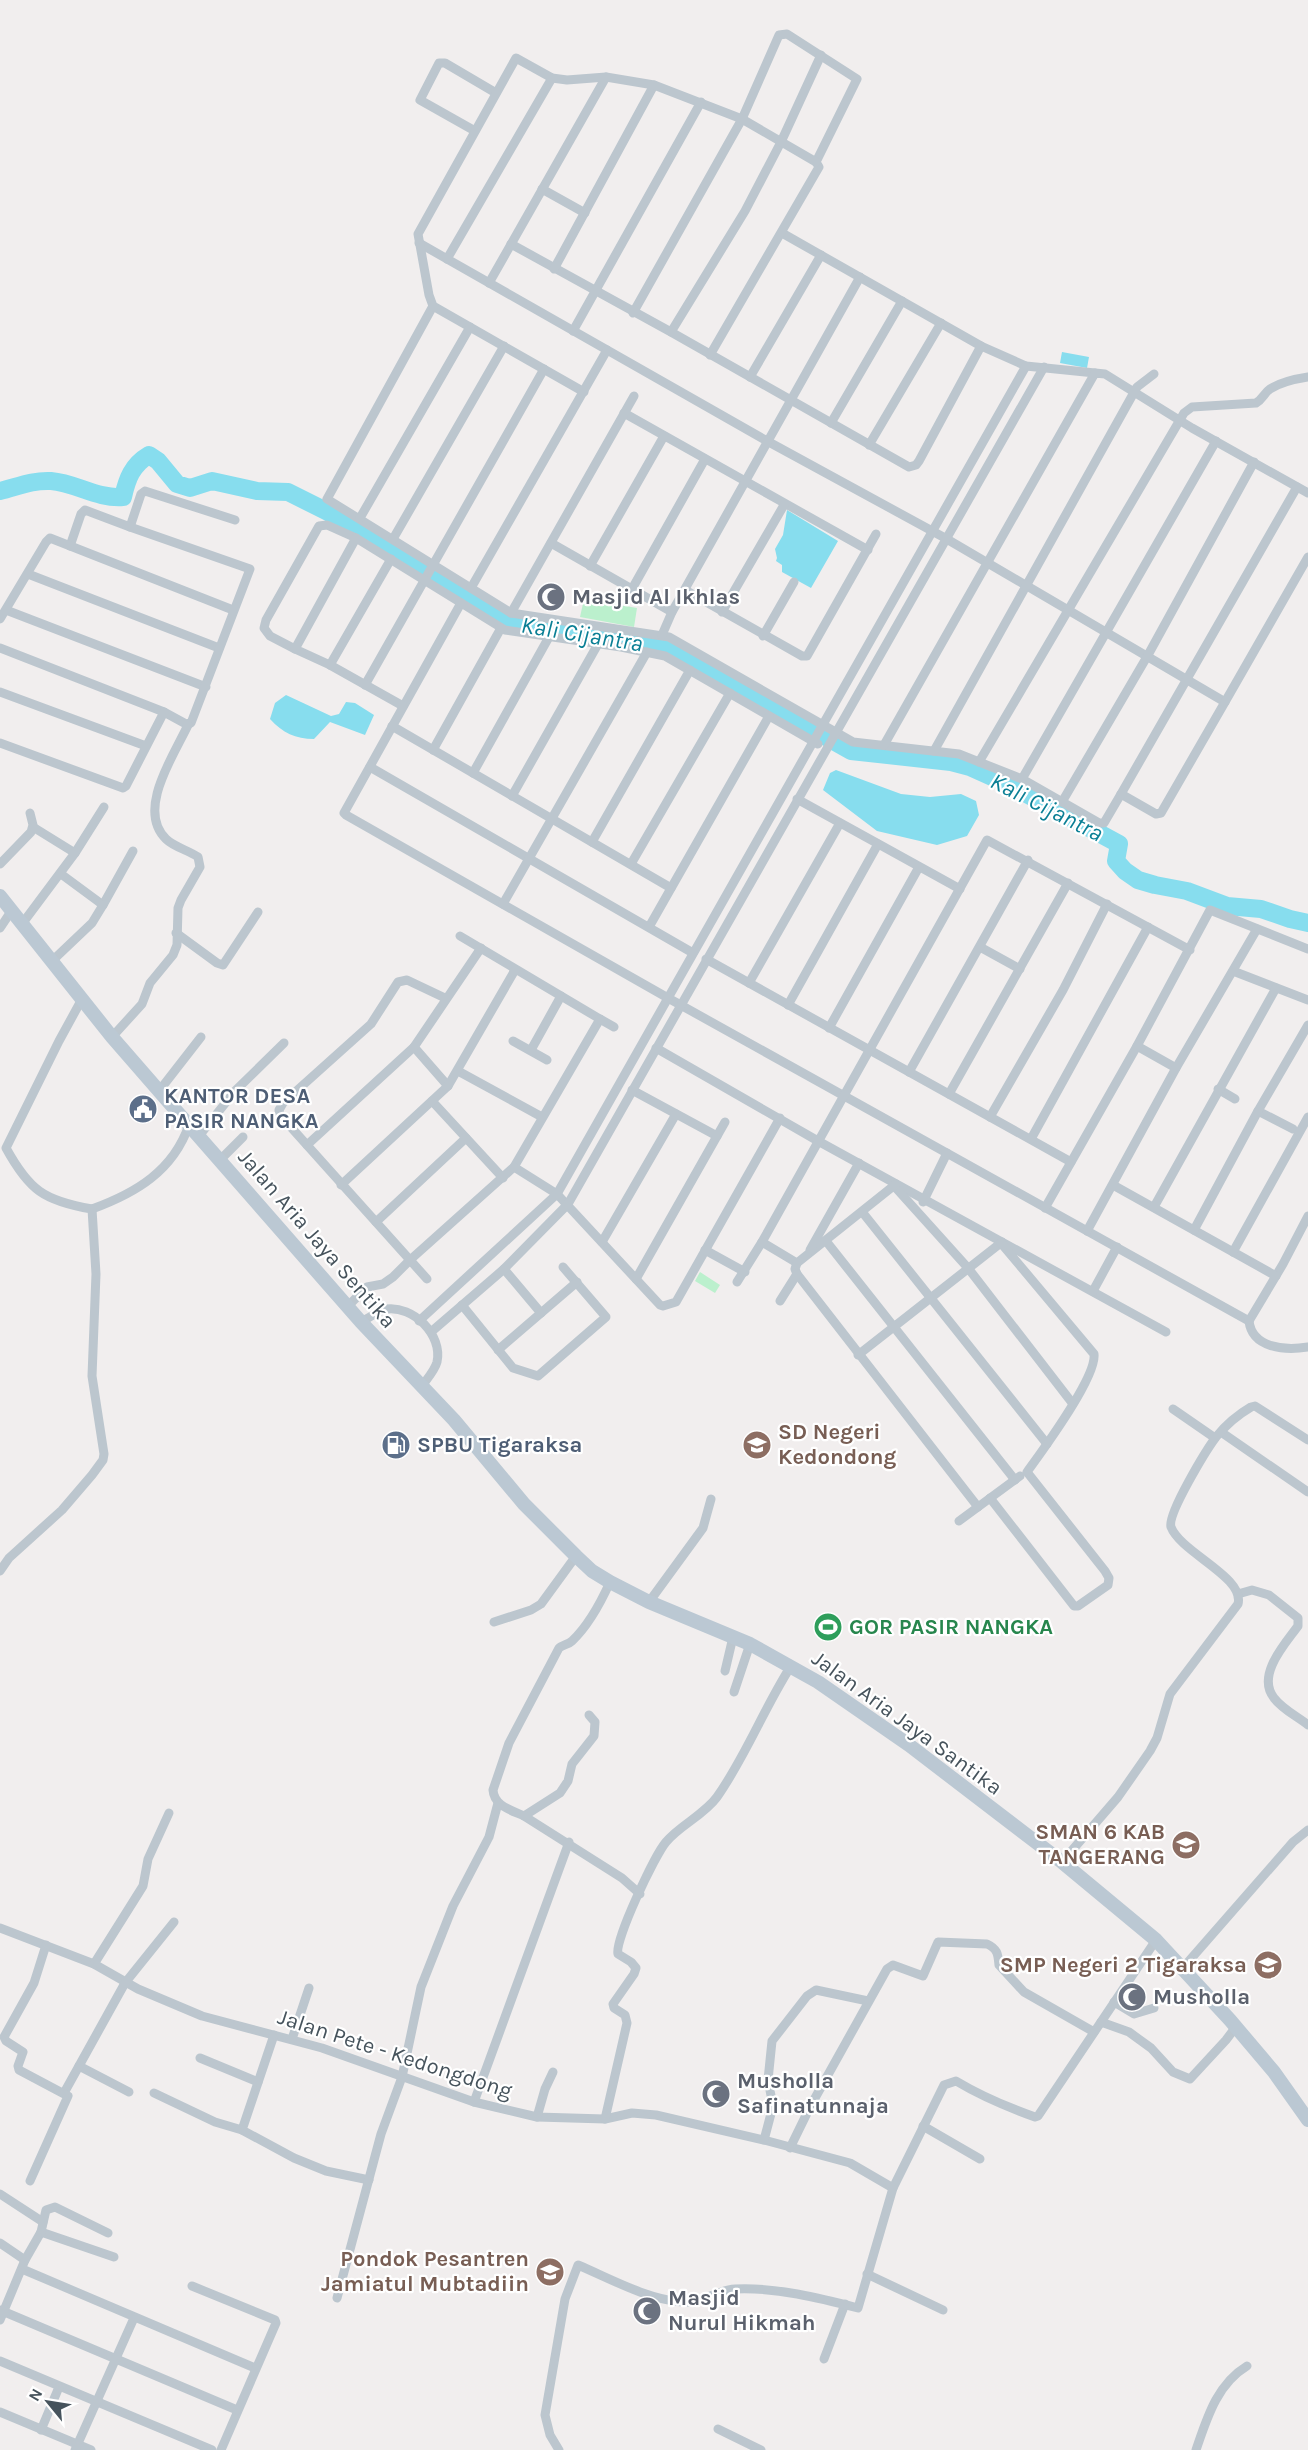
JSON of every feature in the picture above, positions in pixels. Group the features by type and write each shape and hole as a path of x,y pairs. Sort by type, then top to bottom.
{"street":[{"path":"633,313 742,118 779,35 787,34 857,79 816,162"},
{"path":"671,332 727,243 781,142 821,55"},
{"path":"710,355 819,167 816,162 742,118 701,102 654,86 606,77 567,80 552,78 516,58 418,234 433,306 327,499 511,613 662,635 680,642 833,734 860,744 959,754 1022,779 1102,824 1188,679 1297,486"},
{"path":"476,131 420,100 434,71 442,62 496,93"},
{"path":"489,283 606,77"},
{"path":"447,259 552,78"},
{"path":"554,269 654,86"},
{"path":"573,331 701,102"},
{"path":"542,189 585,213"},
{"path":"782,232 981,346 1026,366 1106,374 1134,393 1308,493"},
{"path":"419,243 767,441 945,538 1226,702"},
{"path":"510,244 671,332 904,466 916,465 981,346"},
{"path":"750,377 820,255"},
{"path":"662,635 672,612 860,277"},
{"path":"831,423 902,301"},
{"path":"433,306 584,392"},
{"path":"869,446 941,323"},
{"path":"360,518 470,327"},
{"path":"393,539 504,346"},
{"path":"471,588 607,350"},
{"path":"419,1321 557,1194 1026,366"},
{"path":"431,1332 504,1269 568,1204 826,746 1044,367"},
{"path":"365,685 544,369"},
{"path":"884,745 1095,373"},
{"path":"934,751 1134,393 1141,382 1154,374"},
{"path":"979,762 1179,419 1192,407 1256,403 1293,380 1308,377"},
{"path":"511,613 634,396"},
{"path":"624,413 867,550"},
{"path":"590,566 664,436"},
{"path":"1022,779 1216,441"},
{"path":"632,590 705,459"},
{"path":"1062,802 1148,655 1254,462"},
{"path":"130,527 141,494 145,491 235,520"},
{"path":"722,612 784,504"},
{"path":"70,546 81,514 85,510 250,569 206,687 154,799 154,819 163,836 168,842 200,858 200,867 181,900 176,933 177,945 173,955 150,983 142,1004 112,1037"},
{"path":"404,706 266,633 264,628 266,620 320,526 327,525 356,538 501,628 517,633 665,656 826,746"},
{"path":"685,590 763,636 802,656 807,656 876,534"},
{"path":"295,649 356,538"},
{"path":"0,620 48,539 233,610"},
{"path":"551,543 672,612"},
{"path":"1121,794 1156,814 1161,813 1308,557"},
{"path":"330,665 391,560"},
{"path":"28,574 219,648"},
{"path":"763,636 794,582"},
{"path":"461,603 345,814 680,1005 1250,1321"},
{"path":"6,610 206,687"},
{"path":"433,750 501,628"},
{"path":"473,773 549,637"},
{"path":"512,796 598,644"},
{"path":"0,648 164,712 188,724"},
{"path":"503,904 647,652"},
{"path":"592,842 690,670"},
{"path":"0,692 146,746"},
{"path":"631,864 730,693"},
{"path":"0,743 123,788 164,712"},
{"path":"649,927 769,716"},
{"path":"392,726 671,888"},
{"path":"370,767 693,953"},
{"path":"796,799 960,889"},
{"path":"22,924 61,874 104,807"},
{"path":"0,864 31,832 33,826 30,813"},
{"path":"749,983 840,823"},
{"path":"33,826 75,853"},
{"path":"737,1282 762,1242 987,840 1028,860 1190,950"},
{"path":"788,1005 878,844"},
{"path":"52,962 92,923 133,851"},
{"path":"909,1072 1028,860"},
{"path":"829,1028 919,867"},
{"path":"61,874 103,905"},
{"path":"949,1094 1068,883"},
{"name":"Jalan Aria Jaya Sentika","path":"0,896 112,1037 361,1322 422,1386"},
{"path":"990,1117 1063,990 1107,904"},
{"path":"1045,1208 1212,909 1308,948"},
{"path":"0,928 12,910"},
{"path":"176,933 216,963 223,965 258,912"},
{"path":"1031,1139 1148,927"},
{"path":"1087,1231 1176,1068 1257,929"},
{"path":"460,936 614,1027"},
{"path":"980,946 1020,969"},
{"path":"307,1145 414,1047 481,948"},
{"path":"706,959 1071,1162"},
{"path":"341,1185 448,1086 515,970"},
{"path":"1233,971 1308,1000"},
{"path":"427,1279 341,1185 280,1115 279,1110 283,1103 371,1024 401,980 406,980 445,998"},
{"path":"1154,1208 1276,988"},
{"path":"531,1050 561,996"},
{"path":"82,999 6,1148 22,1176 38,1191 71,1205 92,1209 153,1179 176,1154 189,1125"},
{"path":"348,1306 367,1287 383,1284 393,1277 514,1167 600,1019"},
{"path":"1194,1230 1308,1024"},
{"path":"159,1091 201,1037"},
{"path":"513,1041 548,1060"},
{"path":"199,1136 235,1090 284,1043"},
{"path":"1137,1046 1176,1068"},
{"path":"414,1047 448,1086"},
{"path":"656,1048 896,1185 1166,1332"},
{"path":"458,1071 542,1117"},
{"path":"1218,1089 1235,1099"},
{"path":"632,1090 717,1136"},
{"path":"432,1101 503,1178"},
{"path":"1258,1111 1301,1129"},
{"path":"602,1242 676,1114"},
{"path":"1233,1252 1308,1117"},
{"path":"514,1167 557,1194 568,1204 660,1305 673,1304 780,1118"},
{"path":"636,1279 725,1122"},
{"path":"220,1160 243,1137"},
{"path":"376,1222 466,1138"},
{"path":"917,1211 925,1200 947,1154"},
{"path":"807,1256 859,1163"},
{"path":"896,1185 968,1269 1073,1404"},
{"path":"896,1185 797,1263 795,1266 797,1274 978,1507"},
{"path":"1113,1185 1276,1276"},
{"path":"0,1570 9,1558 62,1510 103,1460 104,1448 92,1376 96,1274 92,1209"},
{"path":"863,1213 1047,1444"},
{"path":"1308,1216 1250,1321 1251,1332 1259,1341 1292,1349 1308,1347"},
{"path":"826,1241 1015,1480"},
{"path":"762,1242 797,1263"},
{"path":"858,1355 1002,1242"},
{"path":"959,1521 1027,1472 1073,1404 1094,1365 1094,1354 1002,1242"},
{"path":"1093,1292 1117,1247"},
{"path":"705,1250 745,1272"},
{"path":"462,1305 513,1368 536,1377 605,1318 605,1315 578,1282 562,1267"},
{"path":"504,1269 541,1313"},
{"path":"780,1301 797,1274"},
{"path":"498,1350 578,1282"},
{"path":"361,1322 389,1309 405,1310 431,1332 437,1348 437,1364 422,1386"},
{"name":"Jalan Aria Jaya Santika","path":"422,1386 524,1504 592,1571 649,1602 750,1644 791,1666 909,1745 1062,1862 1156,1940 1230,2020 1274,2072 1308,2120"},
{"path":"1062,1862 1118,1797 1150,1751 1157,1738 1170,1694 1238,1604 1238,1594 1232,1584 1185,1547 1171,1526 1171,1518 1191,1477 1218,1435 1247,1409 1255,1406 1306,1435"},
{"path":"1173,1409 1308,1492"},
{"path":"990,1498 1072,1604 1078,1606 1108,1585 1109,1578 1027,1472"},
{"path":"649,1602 703,1528 711,1499"},
{"path":"494,1622 531,1610 541,1604 576,1556"},
{"path":"610,1582 581,1631 571,1642 559,1648 514,1733 493,1790 498,1803 569,1842 622,1878 640,1894"},
{"path":"1238,1594 1252,1590 1269,1595 1298,1618 1298,1626 1279,1651 1270,1670 1268,1685 1274,1698 1308,1725"},
{"path":"725,1671 733,1637"},
{"path":"734,1692 750,1644"},
{"path":"605,2119 627,2023 625,2015 614,2008 613,2004 636,1968 618,1954 617,1946 655,1859 666,1842 715,1800 731,1776 791,1666"},
{"path":"524,1816 556,1796 568,1781 572,1764 594,1736 595,1722 589,1715"},
{"path":"337,2298 381,2134 402,2077 424,1978 453,1906 489,1837 498,1803"},
{"path":"94,1964 143,1886 148,1859 169,1813"},
{"path":"1182,1969 1293,1842 1308,1829"},
{"path":"474,2102 569,1842"},
{"path":"64,2093 125,1983 174,1922"},
{"name":"Jalan Pete - Kedongdong","path":"0,1928 94,1964 125,1983 202,2016 292,2039 474,2102 537,2117 605,2119 644,2113 764,2140 850,2163 893,2188"},
{"path":"559,2450 550,2435 545,2415 565,2299 578,2265 649,2295 685,2303 734,2289 808,2294 858,2308 893,2188 944,2085 953,2080 1012,2109 1038,2116 1156,1940"},
{"path":"790,2148 868,2001 890,1966 893,1965 920,1976 925,1974 939,1942 987,1944 998,1953 999,1965 1024,1992 1094,2032"},
{"path":"30,2181 68,2096 20,2070 18,2066 23,2052 4,2040 34,1983 46,1945"},
{"path":"292,2039 309,1988"},
{"path":"764,2140 773,2106 768,2080 772,2041 791,2015 807,1995 816,1990 868,2001"},
{"path":"1114,2002 1134,2014 1154,2008"},
{"path":"1101,2022 1129,2032 1151,2048 1173,2072 1189,2079 1235,2028"},
{"path":"242,2130 274,2035"},
{"path":"200,2058 258,2082"},
{"path":"79,2066 129,2092"},
{"path":"537,2117 544,2089 553,2072"},
{"path":"154,2093 215,2122 242,2130 294,2158 326,2170 369,2180"},
{"path":"923,2126 980,2159"},
{"path":"0,2194 43,2222"},
{"path":"108,2234 56,2207 46,2211 42,2232 2,2309 115,2361 237,2410"},
{"path":"42,2232 114,2257"},
{"path":"0,2244 23,2265 134,2318 255,2368"},
{"path":"867,2274 943,2310"},
{"path":"192,2286 275,2320 276,2323 221,2450"},
{"path":"824,2359 845,2304"},
{"path":"77,2447 134,2318"},
{"path":"0,2361 212,2450"},
{"path":"1196,2450 1219,2394 1227,2382 1248,2366"},
{"path":"41,2430 59,2387"},
{"path":"0,2412 77,2447 91,2450"},
{"path":"718,2429 761,2450"}],"green space":[{"path":"584,599 637,608 634,627 580,617"},
{"path":"700,1272 720,1285 715,1293 695,1281"}],"water":[{"path":"1062,352 1089,357 1087,368 1060,363"},
{"path":"787,510 838,541 811,588 782,572 782,565 776,561 775,549 783,535"},
{"path":"286,695 331,716 339,714 346,702 355,703 374,715 365,735 330,722 314,739 301,738 280,728 270,719 275,703"},
{"path":"836,770 901,794 930,797 961,794 976,801 979,815 967,836 937,845 877,831 823,790 830,773"}],"waterway":[{"name":"Kali Cijantra","path":"0,491 31,483 51,481 104,496 123,497 131,473 138,463 149,455 158,461 177,484 190,488 212,481 257,491 288,492 328,512 428,571 512,625 634,639 675,652 851,751 951,762 970,767 1010,785 1119,844 1116,861 1138,880 1187,891 1227,906 1261,909 1308,923"}],"place":[{"name":"Masjid Al Ikhlas","path":"551,597"},
{"name":"KANTOR DESA PASIR NANGKA","path":"143,1109"},
{"name":"SPBU Tigaraksa","path":"396,1445"},
{"name":"SD Negeri Kedondong","path":"757,1445"},
{"name":"GOR PASIR NANGKA","path":"828,1627"},
{"name":"SMAN 6 KAB TANGERANG","path":"1186,1845"},
{"name":"SMP Negeri 2 Tigaraksa","path":"1268,1965"},
{"name":"Musholla","path":"1132,1997"},
{"name":"Musholla Safinatunnaja","path":"716,2094"},
{"name":"Pondok Pesantren Jamiatul Mubtadiin","path":"550,2272"},
{"name":"Masjid Nurul Hikmah","path":"647,2311"}]}
